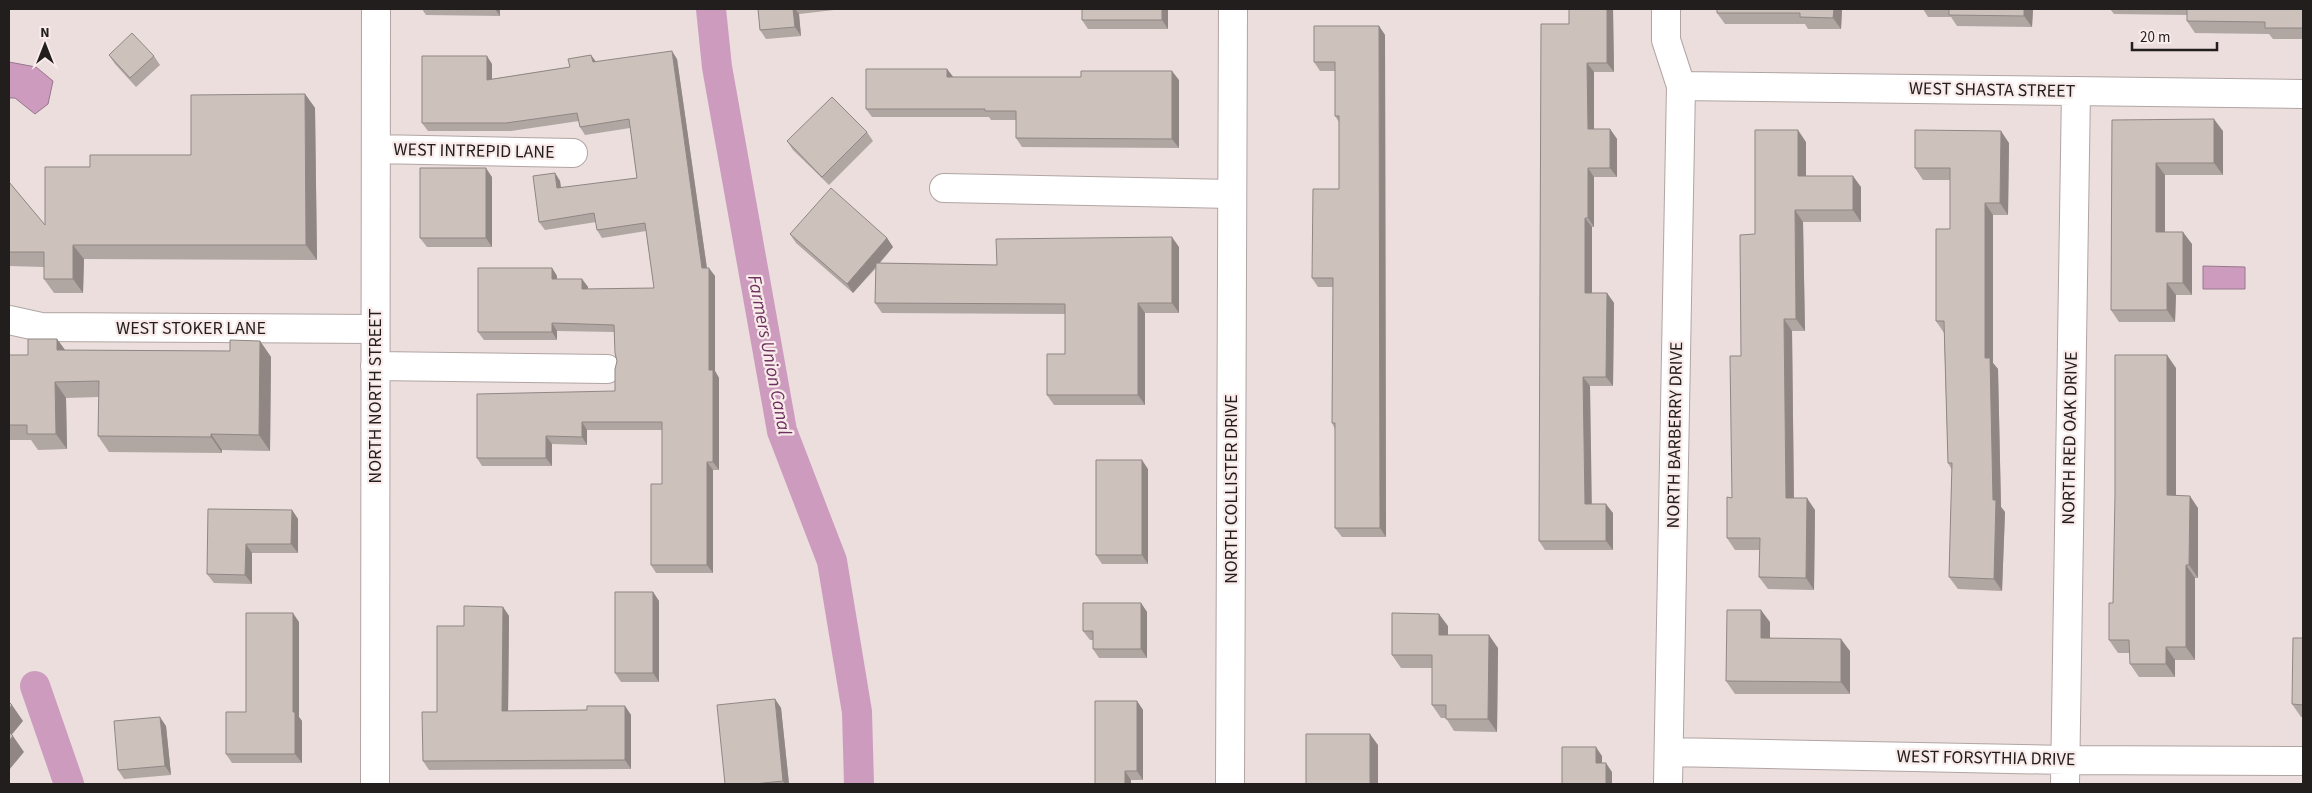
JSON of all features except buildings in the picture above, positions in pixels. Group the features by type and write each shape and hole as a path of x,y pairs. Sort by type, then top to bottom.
{"street":[{"name":"NORTH NORTH STREET","path":"374,784 376,9"},
{"name":"NORTH COLLISTER DRIVE","path":"1230,784 1233,9"},
{"name":"NORTH BARBERRY DRIVE","path":"1666,9 1666,40 1681,86 1668,784"},
{"name":"WEST SHASTA STREET","path":"1681,86 2303,94"},
{"name":"NORTH RED OAK DRIVE","path":"2065,772 2076,91"},
{"name":"WEST INTREPID LANE","path":"376,149 573,153"},
{"path":"944,188 1232,194"},
{"name":"WEST STOKER LANE","path":"9,320 41,327 375,329"},
{"path":"375,366 607,370"},
{"name":"WEST FORSYTHIA DRIVE","path":"1669,752 2065,772 2303,761"}],"shaded area":[{"path":"9,62 36,67 53,81 48,104 35,114 15,98 9,98"},
{"path":"2203,266 2245,267 2245,289 2203,289"}],"waterway":[{"name":"Farmers Union Canal","path":"711,9 717,67 782,431 832,561 857,712 859,784"},
{"path":"35,686 69,784"}]}
